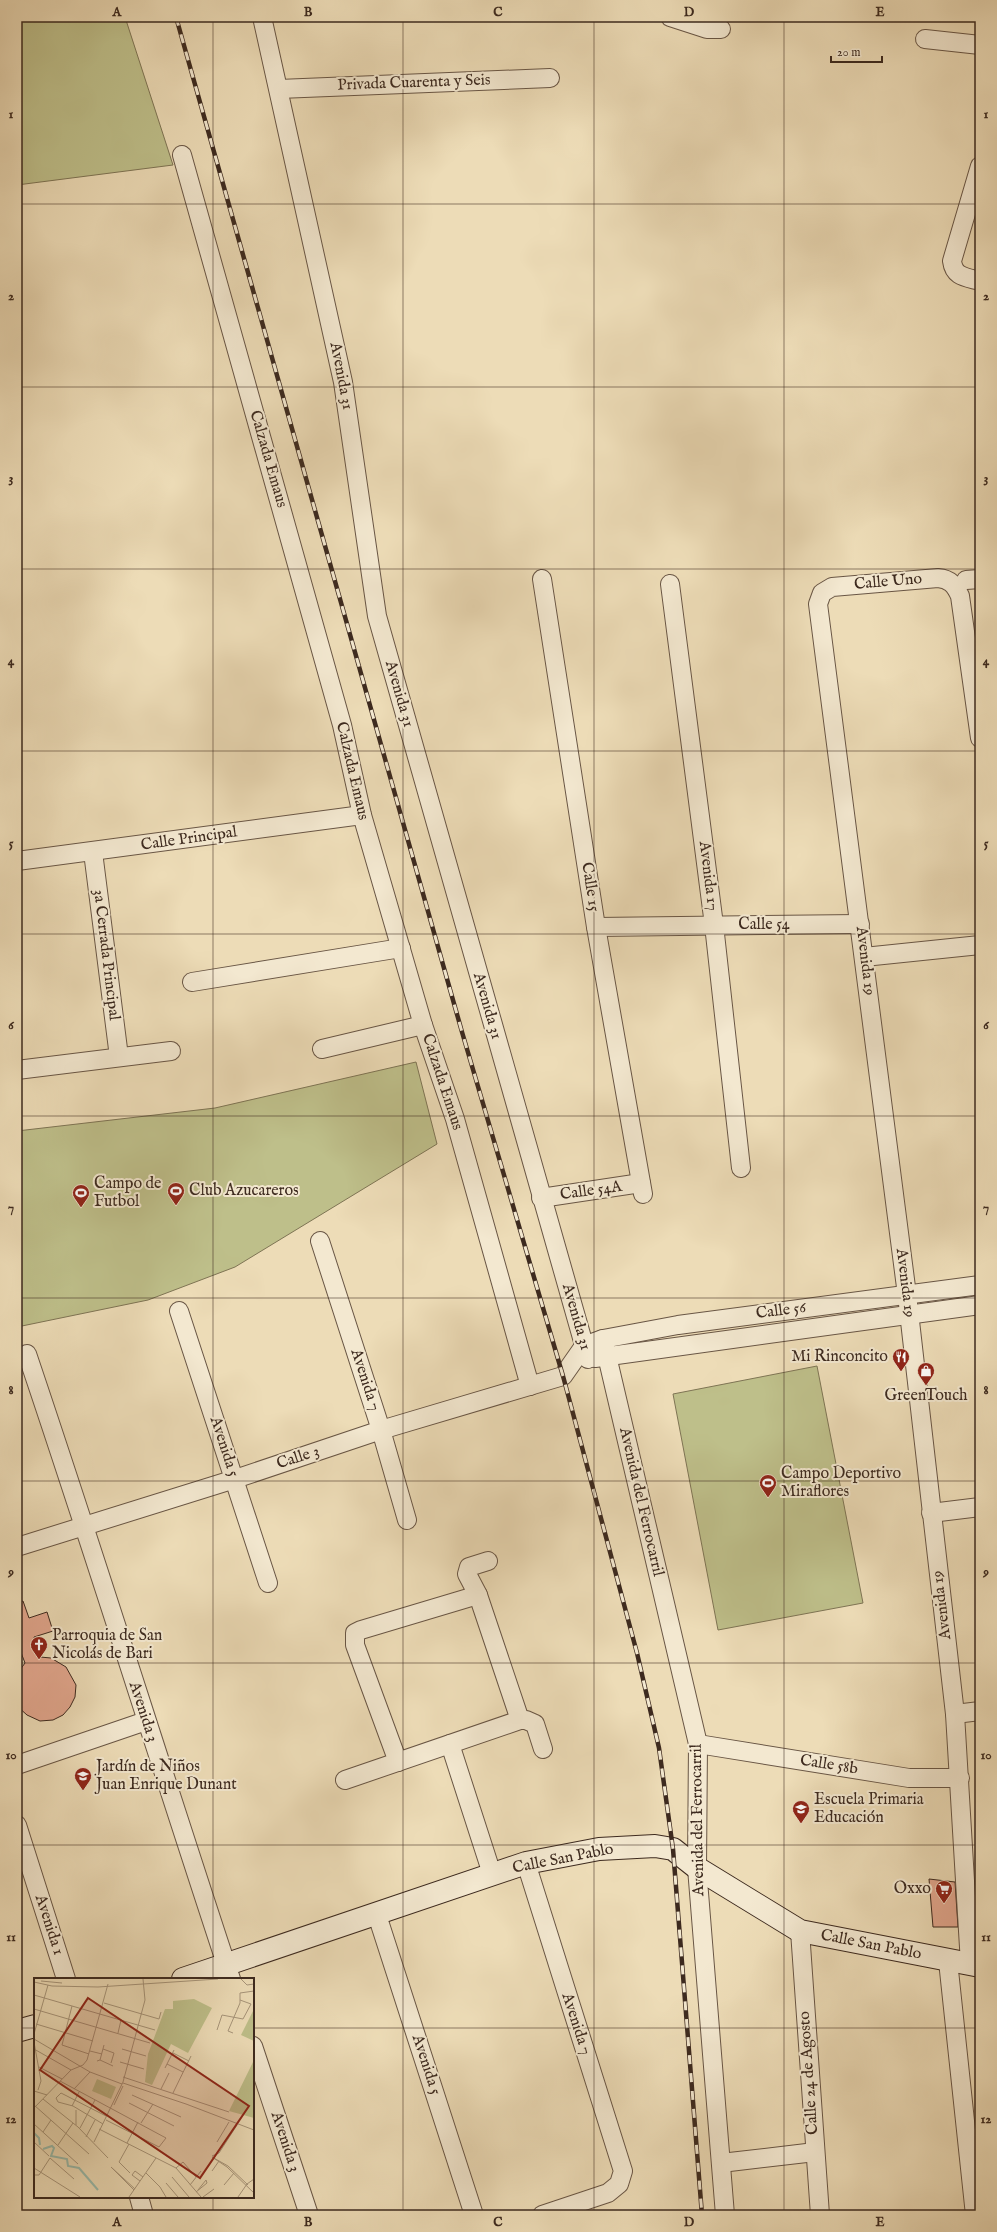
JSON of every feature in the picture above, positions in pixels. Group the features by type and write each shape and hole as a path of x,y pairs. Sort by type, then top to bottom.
{"street":[{"name":"Avenida 31","path":"262,17 343,382 377,616 541,1198 581,1355"},
{"path":"670,17 707,29 721,21"},
{"path":"925,39 980,45"},
{"name":"Privada Cuarenta y Seis","path":"279,89 550,78"},
{"name":"Calzada Emaus","path":"182,154 342,725 362,815 423,1025 455,1119 530,1386"},
{"path":"980,166 952,261 953,270 959,276 980,281"},
{"name":"Calle Uno","path":"818,604 822,593 832,587 938,578 944,578 953,584 969,585"},
{"name":"Calle 15","path":"542,579 596,927 642,1189"},
{"name":"Avenida 17","path":"670,584 714,925 741,1168"},
{"path":"969,585 980,738"},
{"name":"Avenida 19","path":"818,604 907,1295 955,1714 975,1965"},
{"name":"Calle Principal","path":"17,861 362,815"},
{"name":"3a Cerrada Principal","path":"93,852 119,1057"},
{"name":"Calle 54","path":"596,927 860,924"},
{"path":"864,957 980,946"},
{"path":"192,982 401,948"},
{"path":"322,1049 423,1025"},
{"path":"17,1070 171,1051"},
{"name":"Calle 54A","path":"541,1198 642,1189"},
{"name":"Avenida 7","path":"320,1241 381,1430 407,1520"},
{"name":"Calle 56","path":"581,1355 603,1339 678,1325 980,1285"},
{"name":"Calle 56","path":"581,1355 607,1357 980,1305"},
{"name":"Avenida 5","path":"179,1311 268,1583"},
{"name":"Avenida del Ferrocarril","path":"603,1339 698,1744 698,1868 725,2215"},
{"name":"Avenida 3","path":"26,1354 85,1525 146,1722 228,1972"},
{"name":"Calle 3","path":"17,1547 235,1479 381,1430 563,1376 581,1355"},
{"path":"931,1513 980,1507"},
{"path":"488,1561 470,1567 467,1574 478,1595 520,1720"},
{"path":"398,1762 355,1645 356,1634 361,1630 478,1595"},
{"path":"955,1714 980,1711"},
{"path":"345,1780 520,1720 526,1720 535,1724 544,1749"},
{"path":"17,1765 146,1722"},
{"path":"450,1744 492,1874"},
{"name":"Calle 58b","path":"698,1744 909,1778 960,1778"},
{"name":"Avenida 1","path":"17,1825 66,1978"},
{"name":"Calle San Pablo","path":"189,1978 228,1972 377,1915 492,1874 526,1864 598,1849 655,1846 673,1849 698,1868 800,1930 948,1961 975,1965"},
{"name":"Avenida 7","path":"526,1864 623,2171 619,2184 608,2193 542,2215"},
{"name":"Avenida 5","path":"377,1915 474,2215"},
{"name":"Calle 24 de Agosto","path":"800,1930 820,2215"},
{"path":"948,1961 975,2215"},
{"path":"17,2031 34,2026"},
{"name":"Avenida 3","path":"254,2049 309,2215"},
{"path":"721,2163 815,2152"},
{"path":"138,2198 144,2215"}],"green space":[{"path":"17,17 125,17 173,165 17,185"},
{"name":"Club Azucareros","path":"416,1062 437,1144 235,1267 148,1300 17,1327 17,1131 215,1108"},
{"name":"Campo Deportivo Miraflores","path":"817,1366 863,1603 718,1630 673,1394"}],"building":[{"name":"Parroquia de San Nicolás de Bari","path":"23,1601 29,1618 47,1612 53,1631 34,1637 40,1657 51,1658 66,1667 76,1685 75,1697 70,1707 63,1715 53,1720 40,1721 27,1715 17,1706 17,1674 25,1663 17,1642 17,1603"},
{"name":"Oxxo","path":"929,1879 955,1882 958,1927 933,1927"}],"railway":[{"path":"176,17 462,1032 563,1376 637,1653 659,1748 673,1849 702,2215"}],"place":[{"name":"Club Azucareros","path":"176,1206"},
{"name":"Campo de Futbol","path":"81,1208"},
{"name":"Mi Rinconcito","path":"901,1372"},
{"name":"GreenTouch","path":"926,1386"},
{"name":"Campo Deportivo Miraflores","path":"768,1498"},
{"name":"Parroquia de San Nicolás de Bari","path":"39,1660"},
{"name":"Jardín de Niños Juan Enrique Dunant","path":"83,1791"},
{"name":"Escuela Primaria Educación","path":"801,1824"},
{"name":"Oxxo","path":"944,1904"}]}
